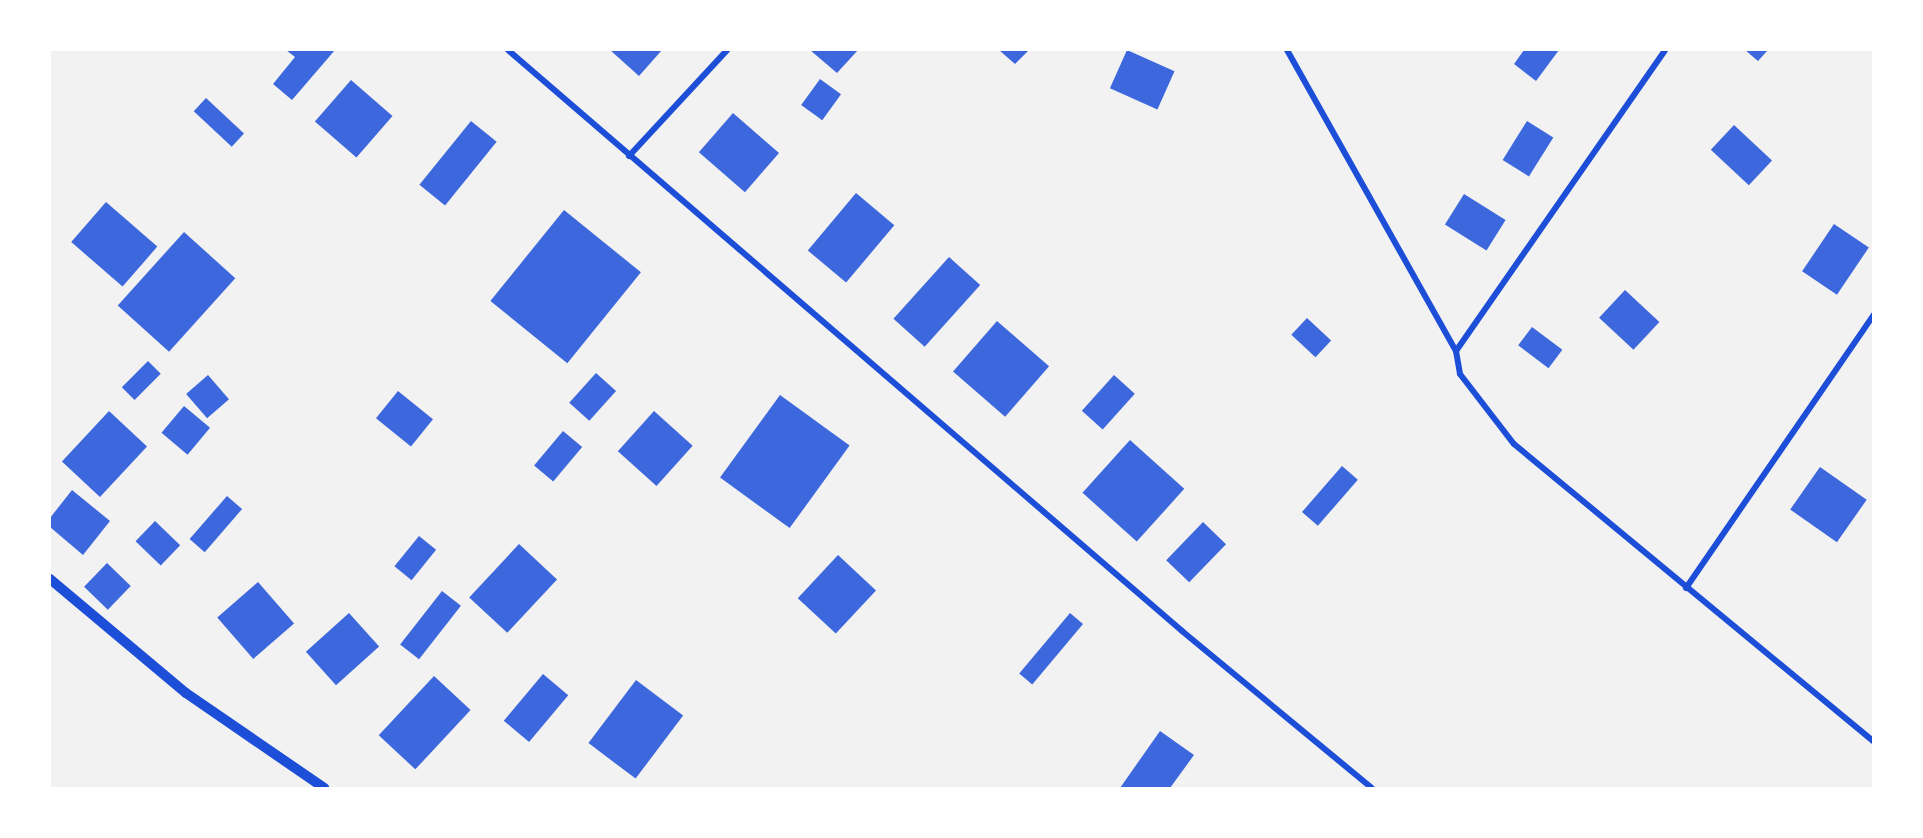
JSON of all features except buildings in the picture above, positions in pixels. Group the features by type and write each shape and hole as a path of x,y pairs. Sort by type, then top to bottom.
{"street":[{"path":"508,50 1182,631 1372,789"},
{"path":"629,156 727,50"},
{"path":"1287,50 1456,351 1460,374 1515,444 1686,588 1874,741"},
{"path":"1456,351 1665,50"},
{"path":"1686,588 1874,314"},
{"path":"50,579 186,693 324,789"}]}
